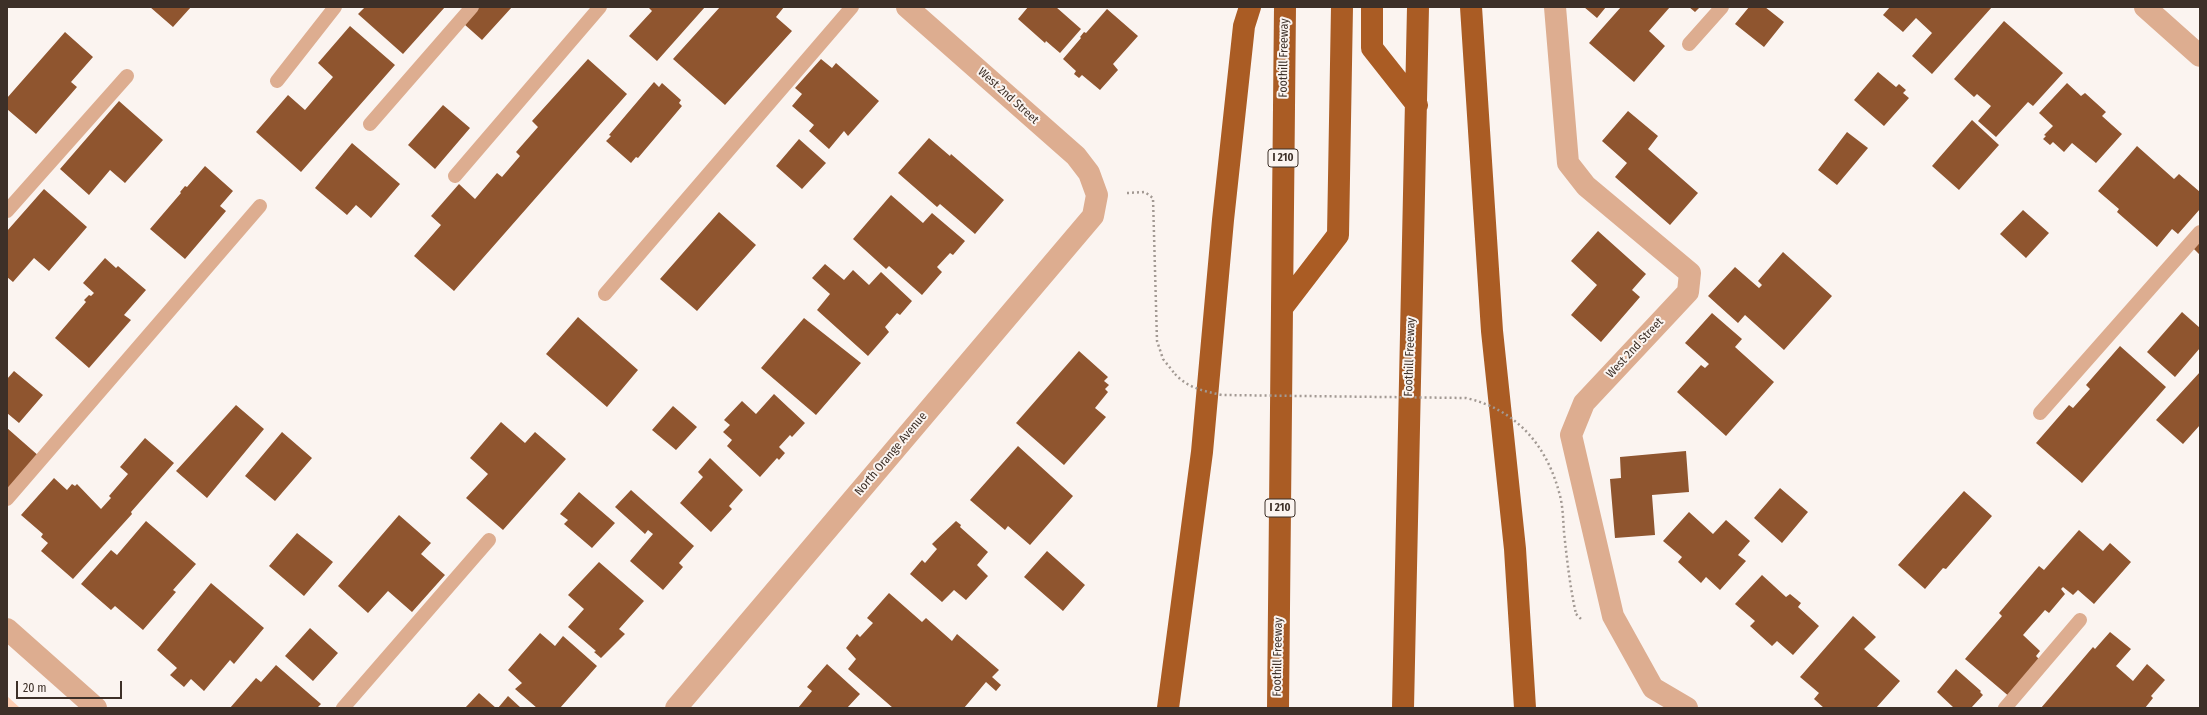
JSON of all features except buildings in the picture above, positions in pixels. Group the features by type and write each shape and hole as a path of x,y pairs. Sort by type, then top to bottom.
{"highway":[{"path":"1168,708 1202,452 1223,212 1244,26 1250,7"},
{"name":"Foothill Freeway","path":"1278,708 1285,7"},
{"path":"1282,308 1338,235 1342,7"},
{"path":"1372,7 1372,48 1417,105"},
{"name":"Foothill Freeway","path":"1403,708 1406,480 1417,105 1418,7"},
{"path":"1471,7 1492,331 1515,549 1525,708"}],"street":[{"name":"West 2nd Street","path":"907,7 1076,156 1089,173 1097,194"},
{"name":"West 2nd Street","path":"1555,7 1568,163 1586,186 1690,273 1688,292 1584,403 1571,435 1613,616 1653,688 1687,708"},
{"path":"2145,7 2199,54"},
{"name":"North Orange Avenue","path":"676,708 1093,216 1097,194"},
{"path":"7,629 96,708"}],"lane":[{"path":"277,81 335,7"},
{"path":"370,124 472,7"},
{"path":"455,176 600,7"},
{"path":"605,294 852,7"},
{"path":"1688,44 1722,7"},
{"path":"7,211 127,76"},
{"path":"7,499 260,206"},
{"path":"2040,413 2200,232"},
{"path":"343,708 489,540"},
{"path":"2005,708 2080,620"}],"path":[{"path":"1097,194 1145,192 1153,198 1157,341 1163,359 1184,384 1198,390 1222,395 1466,398 1493,406 1503,411 1537,443 1550,466 1560,494 1570,588 1576,614"}],"shaded area":[{"path":"7,696 20,708 7,708"}]}
